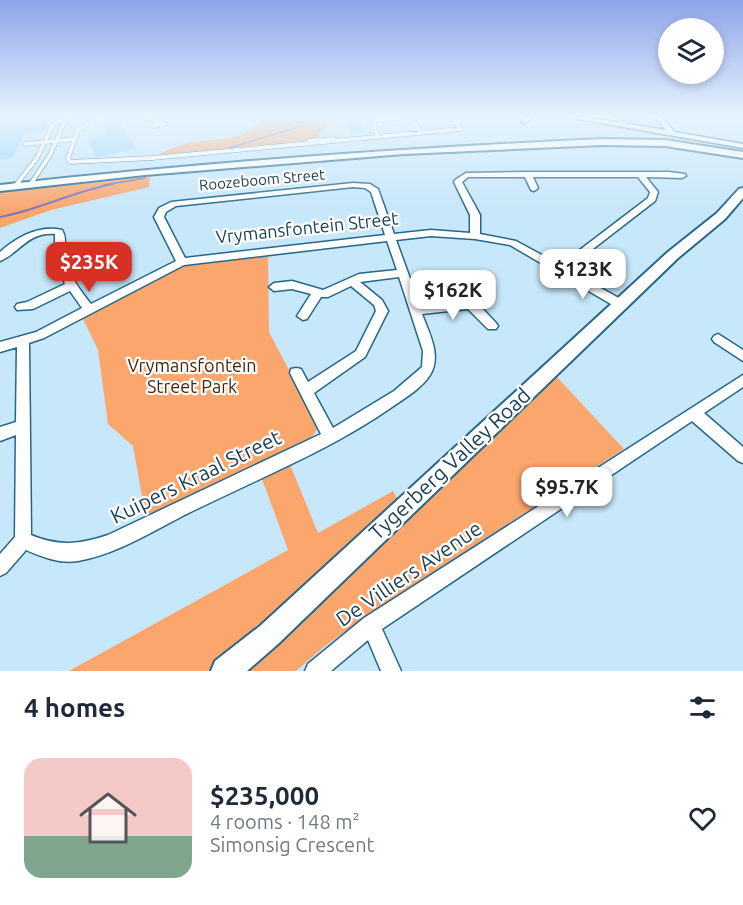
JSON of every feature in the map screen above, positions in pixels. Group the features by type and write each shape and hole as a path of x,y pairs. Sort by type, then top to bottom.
{"main road":[{"path":"0,188 28,183 145,172 404,151 470,148"},
{"path":"659,148 743,161"},
{"path":"694,148 743,155"},
{"path":"0,183 28,183"},
{"name":"Tygerberg Valley Road","path":"225,671 276,628 673,255 711,225 743,191"}],"street":[{"path":"475,236 475,215 458,184 459,178 472,174 682,176"},
{"path":"527,174 534,188"},
{"path":"560,270 652,199 654,192 640,174"},
{"name":"Roozeboom Street","path":"182,262 159,217 166,207 187,200 363,185 375,191 390,237"},
{"path":"0,258 19,242 51,231 59,232 62,241 59,253 70,286 89,309"},
{"name":"Vrymansfontein Street","path":"0,347 23,342 182,262 437,233 475,236 513,243 620,304"},
{"name":"Kuipers Kraal Street","path":"23,540 54,552 76,552 90,549 329,436 387,402 425,372 430,355 390,237"},
{"path":"274,287 292,285 317,294 329,293 352,281 403,273"},
{"path":"306,392 361,354 381,314 380,305 352,281"},
{"path":"21,307 29,306 70,286"},
{"path":"303,316 317,294"},
{"path":"415,311 469,305 476,308 492,326"},
{"path":"718,339 743,356"},
{"path":"0,567 23,540 23,342"},
{"path":"296,373 329,436"},
{"name":"De Villiers Avenue","path":"315,671 371,625 743,380"},
{"path":"693,413 743,456"},
{"path":"0,434 23,426"},
{"path":"371,625 391,671"}],"lane":[{"path":"28,183 42,148"},
{"path":"28,183 52,148"},
{"path":"72,148 68,160 83,163 242,148"}],"green space":[{"path":"172,148 236,148 155,156"},
{"path":"150,177 149,187 51,210 0,228 0,192"},
{"name":"Vrymansfontein Street Park","path":"268,253 269,332 316,421 317,429 311,439 146,519 133,446 108,424 98,350 82,317 186,264"},
{"path":"555,375 624,449 379,607 325,646 296,671 239,671"},
{"path":"289,462 318,533 393,491 398,500 210,671 69,671 288,550 261,476"}],"building":[{"path":"0,148 17,148 12,158 0,160"},
{"path":"92,148 136,149 96,157"}],"waterway":[{"path":"104,185 145,178"},
{"path":"0,217 113,184"}]}
